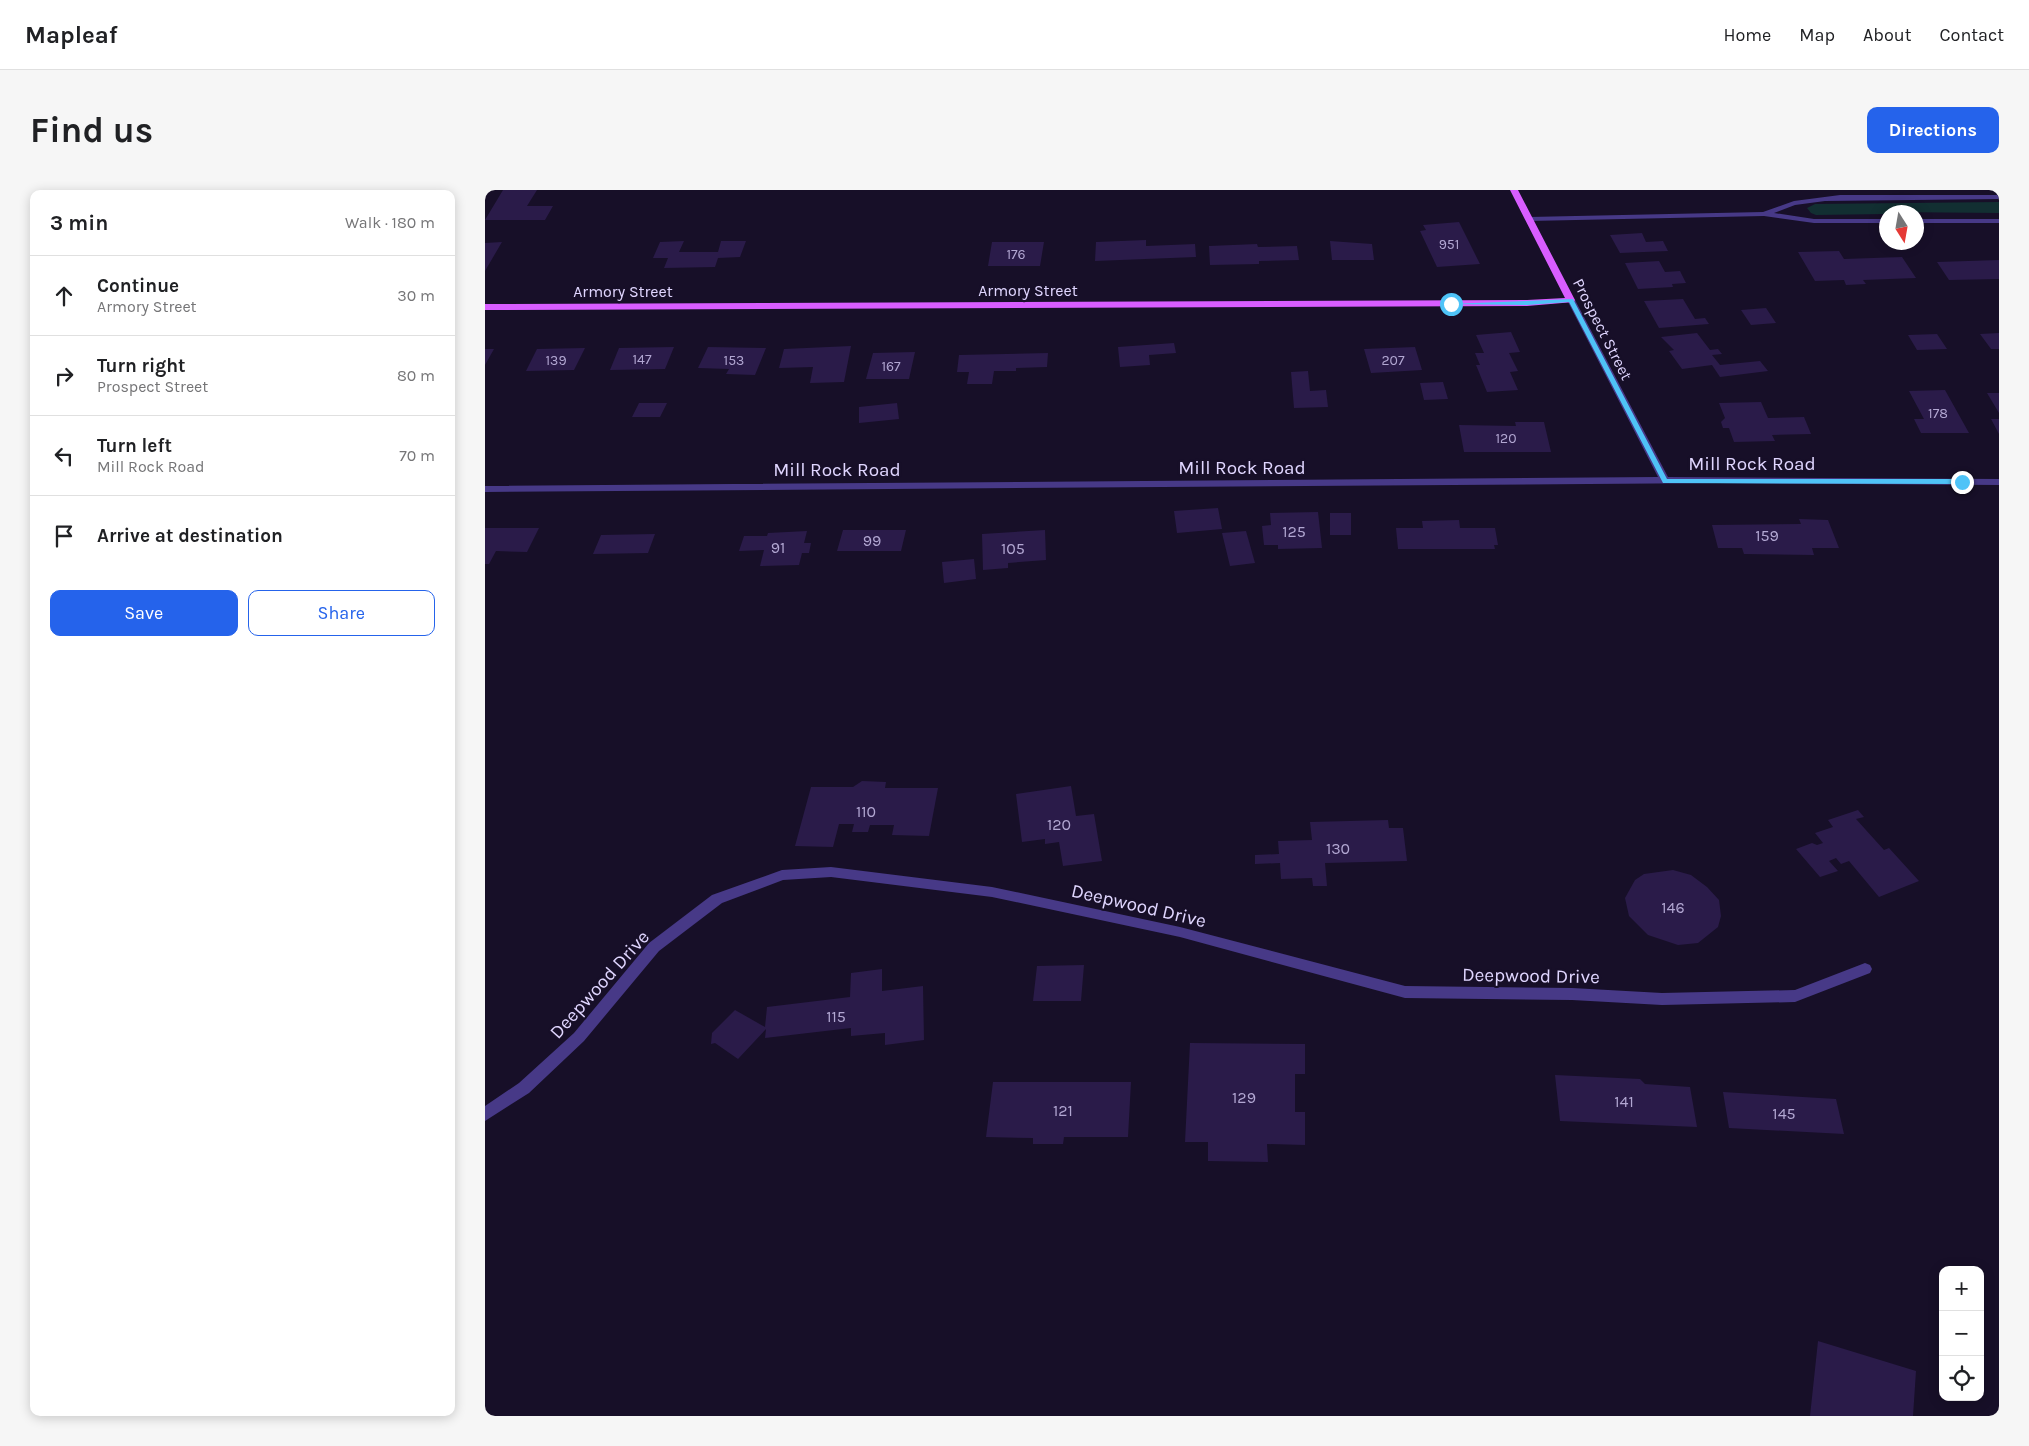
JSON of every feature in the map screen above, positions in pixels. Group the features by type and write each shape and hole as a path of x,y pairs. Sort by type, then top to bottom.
{"main road":[{"name":"Prospect Street","path":"1514,190 1571,300"},
{"name":"Armory Street","path":"485,307 1527,303 1571,300"}],"street":[{"path":"1764,214 1799,200 1832,198 1999,197"},
{"path":"1529,219 1764,214 1814,221 1879,221"},
{"path":"1924,221 1999,220"},
{"name":"Prospect Street","path":"1571,300 1665,481"},
{"name":"Mill Rock Road","path":"485,489 1665,481 1999,482"},
{"name":"Deepwood Drive","path":"485,1114 524,1088 579,1037 654,947 717,899 782,875 831,872 992,892 1180,932 1405,992 1572,994 1662,999 1795,996 1865,969"}],"green space":[{"path":"1999,202 1999,213 1924,212 1924,205 1879,205 1879,214 1816,215 1807,208 1815,204"}],"building":[{"path":"503,190 537,190 527,206 553,206 545,220 485,220"},
{"path":"1459,222 1480,264 1437,267 1420,231 1426,230 1423,225"},
{"path":"1642,233 1646,242 1663,241 1668,251 1620,253 1610,235"},
{"path":"1146,240 1146,246 1195,244 1196,257 1095,261 1096,242"},
{"path":"684,241 679,252 718,252 721,241 746,241 740,257 718,258 715,267 664,268 668,258 653,258 660,242"},
{"path":"1330,241 1372,244 1374,260 1332,260"},
{"path":"502,242 485,271 485,243"},
{"path":"992,242 1044,242 1040,266 988,266"},
{"path":"1257,244 1258,247 1297,246 1299,260 1259,261 1259,264 1210,265 1209,246"},
{"path":"1839,251 1844,259 1902,257 1916,278 1863,280 1866,284 1846,285 1844,280 1815,281 1798,252"},
{"path":"1999,260 1999,279 1949,280 1937,262"},
{"path":"1659,261 1665,272 1680,271 1686,283 1672,284 1673,287 1638,289 1625,263"},
{"path":"1683,299 1695,319 1705,318 1709,324 1659,328 1644,301"},
{"path":"1766,308 1776,323 1751,325 1741,310"},
{"path":"1511,332 1520,352 1509,353 1518,371 1510,372 1518,390 1487,392 1476,365 1480,365 1475,353 1484,353 1476,335"},
{"path":"1697,333 1710,350 1718,349 1722,354 1712,355 1720,365 1760,361 1768,371 1720,377 1712,365 1682,369 1669,351 1674,350 1661,337"},
{"path":"1999,333 1999,349 1991,349 1980,334"},
{"path":"1937,334 1947,349 1917,350 1908,335"},
{"path":"1174,343 1176,353 1149,355 1150,365 1120,367 1118,347"},
{"path":"851,346 844,382 810,383 813,367 779,368 784,349"},
{"path":"674,347 665,369 610,370 619,348"},
{"path":"708,347 766,348 755,375 726,374 729,369 698,368"},
{"path":"1415,347 1422,370 1371,373 1364,349"},
{"path":"585,348 574,370 526,371 537,349"},
{"path":"485,349 494,349 485,365"},
{"path":"915,352 909,379 866,379 873,353"},
{"path":"1048,353 1047,367 1016,368 1016,371 994,371 992,384 967,384 969,372 957,372 959,355"},
{"path":"1308,371 1310,391 1326,390 1328,407 1294,408 1291,372"},
{"path":"1443,382 1448,399 1424,400 1420,383"},
{"path":"1945,390 1969,433 1921,433 1914,419 1924,419 1909,391"},
{"path":"1987,393 1999,393 1999,413"},
{"path":"1761,402 1768,418 1804,417 1811,434 1772,435 1775,441 1734,442 1729,428 1723,428 1721,422 1725,418 1719,403"},
{"path":"639,403 667,403 660,417 632,417"},
{"path":"897,403 899,419 859,423 859,407"},
{"path":"1991,419 1999,419 1999,434"},
{"path":"1515,422 1544,422 1551,452 1464,452 1459,425 1516,426"},
{"path":"1218,508 1222,529 1177,533 1174,511"},
{"path":"1318,512 1322,548 1278,549 1278,545 1264,545 1262,526 1271,525 1270,513"},
{"path":"1330,513 1351,513 1351,535 1330,535"},
{"path":"1799,519 1828,520 1839,548 1812,548 1814,555 1744,554 1742,548 1718,548 1712,525 1801,524"},
{"path":"1459,520 1460,528 1495,528 1498,545 1494,545 1495,549 1398,549 1396,528 1423,528 1422,521"},
{"path":"485,528 539,528 527,552 496,551 489,564 485,564"},
{"path":"843,530 906,530 901,551 837,551"},
{"path":"1045,530 1046,560 1008,563 1008,568 983,570 982,534"},
{"path":"807,531 804,543 811,543 809,553 802,553 799,565 760,566 764,550 739,551 744,536 767,536 768,533"},
{"path":"1246,531 1255,563 1230,566 1222,533"},
{"path":"655,534 648,553 593,554 601,535"},
{"path":"974,559 976,579 944,583 942,562"},
{"path":"862,781 886,782 885,788 938,788 929,836 892,835 894,825 870,825 868,832 852,832 854,824 839,824 833,847 795,846 811,787 853,787"},
{"path":"1071,786 1076,816 1094,814 1102,861 1063,866 1059,842 1045,844 1045,839 1022,842 1016,794"},
{"path":"1858,810 1864,817 1856,819 1884,850 1889,848 1919,881 1879,897 1849,861 1841,864 1836,858 1829,861 1838,871 1820,877 1796,849 1812,843 1817,845 1823,843 1815,833 1833,827 1828,820"},
{"path":"1388,820 1389,828 1403,828 1407,861 1325,863 1327,886 1313,886 1312,878 1281,879 1280,863 1255,864 1255,855 1279,854 1278,841 1312,840 1310,822"},
{"path":"1673,870 1691,875 1707,887 1719,900 1721,916 1718,927 1698,943 1678,945 1648,935 1629,916 1625,898 1635,880 1644,874"},
{"path":"1084,965 1081,1001 1033,1001 1037,966"},
{"path":"882,969 882,991 923,986 924,1040 885,1045 885,1033 851,1036 851,1028 765,1038 766,1029 738,1059 715,1043 711,1044 712,1033 735,1010 765,1027 767,1007 850,997 851,973"},
{"path":"1190,1043 1305,1044 1305,1074 1295,1074 1295,1112 1305,1112 1305,1145 1267,1144 1268,1162 1208,1161 1208,1142 1185,1142"},
{"path":"1555,1075 1640,1079 1645,1084 1690,1087 1697,1127 1560,1121"},
{"path":"993,1082 1131,1082 1128,1137 1064,1137 1063,1144 1033,1144 1033,1138 986,1137"},
{"path":"1723,1092 1836,1099 1844,1134 1729,1128"},
{"path":"1818,1341 1916,1371 1913,1416 1810,1416"}],"route":[{"path":"1451,304 1527,303 1571,300 1665,481 1962,482"}]}
